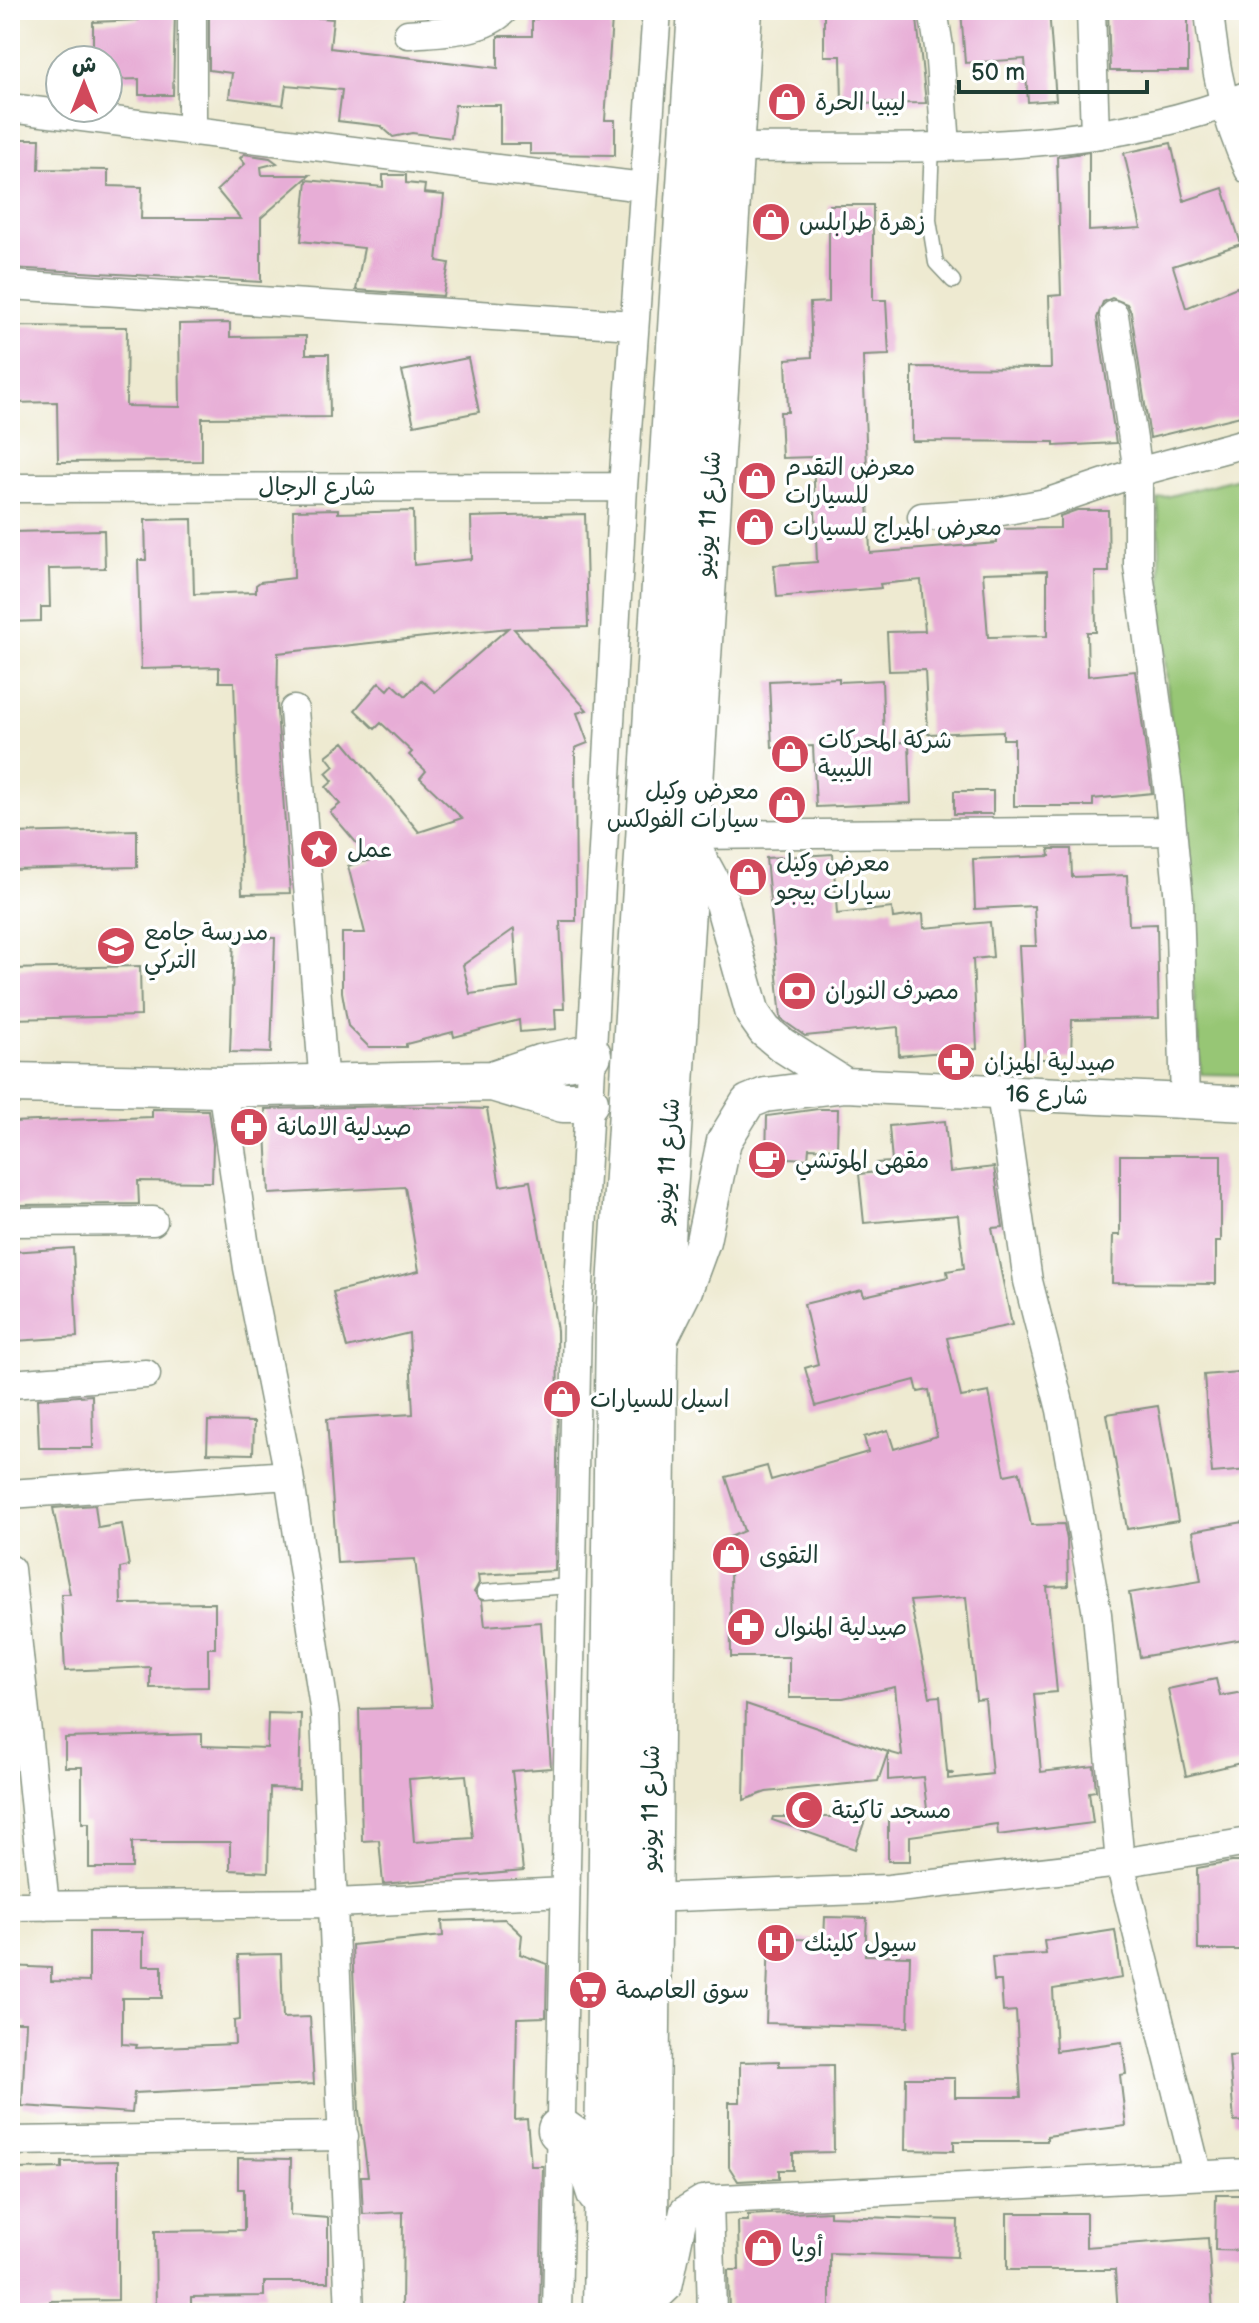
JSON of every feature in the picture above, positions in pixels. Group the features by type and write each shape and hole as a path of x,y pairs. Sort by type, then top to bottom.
{"highway":[{"name":"شارع 11 يونيو","path":"632,2312 607,2219 618,1319 700,10"},
{"name":"شارع 11 يونيو","path":"632,2312 649,1898 655,1352 740,10"},
{"path":"560,2130 584,2147 607,2219"}],"main road":[{"path":"10,1083 222,1087 492,1081 591,1055"},
{"path":"492,1081 551,1099 588,1102"}],"street":[{"path":"192,10 192,132"},
{"path":"408,34 476,26 489,22 504,10"},
{"path":"557,2313 577,1321 623,487 657,10"},
{"path":"933,10 939,47 939,145"},
{"path":"1091,10 1095,135"},
{"path":"1209,10 1214,64 1236,100 1248,167"},
{"path":"731,148 939,145 1095,135 1176,120 1236,100"},
{"path":"10,108 643,187"},
{"path":"10,285 634,325"},
{"path":"1114,315 1138,472 1138,566 1155,671 1179,901 1185,1100"},
{"path":"922,517 996,512 1046,503 1138,472 1249,442"},
{"name":"شارع الرجال","path":"10,488 623,487"},
{"path":"294,710 324,1086"},
{"path":"845,1085 782,1045 765,1031 753,1014 720,896 687,835 1170,831"},
{"name":"شارع 16","path":"655,1352 694,1269 724,1141 748,1102 765,1095 845,1085 1249,1104"},
{"path":"222,1087 248,1268 289,1475 325,1714 350,2313"},
{"path":"1001,1094 1028,1281 1061,1410 1097,1614 1120,1863 1197,2173"},
{"path":"10,1222 153,1221"},
{"path":"10,1384 146,1374"},
{"path":"10,1494 289,1475"},
{"path":"10,1569 45,1906"},
{"path":"649,1898 889,1889 1120,1863 1249,1842"},
{"path":"10,1906 335,1903 565,1892"},
{"path":"10,2141 344,2136"},
{"path":"632,2312 668,2287 684,2211 695,2202 1197,2173 1249,2173"},
{"path":"709,2199 712,2313"}],"lane":[{"path":"939,145 929,220 936,263 953,281"},
{"path":"484,1592 571,1586"}],"green space":[{"path":"1249,475 1249,1075 1201,1074 1163,636 1158,499"}],"building":[{"path":"139,10 175,10 173,95 139,95 139,79 124,79 124,44 93,44 93,22 139,20"},
{"path":"209,10 269,10 268,13 333,19 330,48 498,68 498,36 532,36 532,19 537,19 537,10 585,10 585,19 612,19 605,120 615,120 615,155 530,154 530,144 500,144 500,105 455,105 451,138 412,133 393,137 381,126 338,121 342,90 286,85 283,105 229,98 232,73 209,70"},
{"path":"824,10 916,10 926,103 842,104 841,56 824,56"},
{"path":"961,10 1049,10 1056,100 1028,102 1025,59 965,63"},
{"path":"1108,10 1188,10 1188,71 1110,71"},
{"path":"10,139 40,139 39,169 108,170 108,186 142,187 141,219 241,219 217,190 245,164 240,158 244,154 270,158 277,163 261,167 262,175 310,175 261,218 261,282 10,268"},
{"path":"1171,143 1184,201 1223,188 1241,244 1173,266 1186,308 1249,282 1249,414 1150,438 1131,312 1127,304 1112,298 1103,302 1097,318 1116,443 1054,446 1054,442 912,441 912,367 1051,368 1049,296 1061,295 1057,157 1089,152 1089,231 1141,228 1124,153"},
{"path":"383,175 406,175 406,183 425,185 424,193 444,195 437,261 449,263 443,296 356,290 364,248 301,241 307,180 383,187"},
{"path":"829,205 873,205 873,300 886,300 889,355 863,356 870,553 997,543 997,529 1060,528 1060,516 1077,510 1108,510 1109,572 1095,572 1096,632 1087,632 1088,676 1135,671 1152,793 1093,799 1093,806 1014,806 1014,739 1003,739 1003,731 928,734 925,670 889,671 887,632 925,631 921,580 880,584 881,588 777,597 774,565 817,562 813,457 782,458 780,412 788,412 786,359 812,357 810,303 829,302","holes":["1047,571 1047,636 988,637 983,573"]},
{"path":"230,323 230,337 306,336 306,354 329,354 330,417 202,418 202,461 58,462 57,402 10,403 10,326 127,327 126,406 180,407 179,324"},
{"path":"468,358 479,412 414,425 402,371"},
{"path":"338,509 338,513 413,511 414,565 472,559 471,517 585,514 588,627 514,629 587,710 577,713 588,743 575,748 576,921 560,921 564,1009 555,1009 556,1029 520,1032 519,1020 454,1037 453,1032 406,1044 406,1047 369,1047 348,1026 342,992 342,933 365,933 348,866 371,860 330,812 340,804 326,787 333,781 326,773 334,766 326,756 344,742 419,832 462,818 420,778 426,771 409,755 412,752 381,723 375,729 355,710 379,682 388,690 393,684 406,696 421,680 435,692 508,628 278,653 277,711 290,893 242,894 234,682 219,682 219,667 141,669 138,560 146,560 145,520 192,519 194,594 256,592 256,585 260,582 294,578 293,510","holes":["514,929 518,988 470,994 463,965"]},
{"path":"104,530 105,568 49,569 50,607 41,607 41,621 10,622 10,532"},
{"path":"839,678 839,682 882,680 884,743 909,742 911,803 816,807 813,746 772,748 769,681"},
{"path":"954,791 993,791 993,814 954,814"},
{"path":"137,830 137,867 10,870 10,833"},
{"path":"1049,849 1071,849 1072,877 1127,875 1129,925 1157,924 1159,1018 1072,1020 1071,1059 1025,1059 1019,946 1036,946 1034,906 975,909 973,859 1050,856"},
{"path":"833,854 837,914 892,908 893,918 923,914 924,928 990,922 993,957 973,959 977,1049 899,1056 898,1027 805,1036 781,1019 766,858"},
{"path":"234,937 275,938 271,1053 230,1052"},
{"path":"140,966 141,1016 10,1019 10,969"},
{"path":"393,1106 487,1109 500,1186 530,1181 557,1330 555,1571 478,1575 479,1583 474,1592 482,1601 485,1626 541,1622 551,1768 512,1771 523,1871 383,1884 379,1840 362,1841 359,1709 432,1707 415,1559 337,1563 327,1419 413,1414 409,1333 347,1348 333,1292 419,1271 405,1187 269,1194 265,1109","holes":["466,1775 473,1838 414,1842 409,1779"]},
{"path":"152,1109 208,1110 213,1144 212,1182 138,1181 139,1204 10,1205 10,1122 152,1117"},
{"path":"838,1109 837,1149 809,1148 808,1159 766,1157 767,1116"},
{"path":"945,1121 950,1172 994,1167 1003,1227 992,1228 1012,1325 947,1338 961,1397 989,1392 1005,1475 1020,1472 1031,1525 1064,1524 1068,1586 1047,1587 1057,1692 1034,1694 1041,1772 1094,1766 1096,1791 1089,1792 1093,1823 998,1835 997,1824 910,1836 910,1861 888,1861 888,1817 928,1817 923,1777 888,1780 888,1752 902,1756 895,1687 843,1698 789,1698 789,1657 731,1657 730,1562 725,1539 744,1531 726,1477 767,1466 771,1480 868,1452 864,1437 888,1430 894,1449 937,1436 929,1390 918,1392 915,1380 816,1406 805,1368 818,1364 804,1304 862,1290 864,1296 948,1277 947,1271 964,1268 958,1215 864,1223 859,1174 877,1172 876,1163 892,1162 889,1126","holes":["966,1597 976,1700 985,1699 992,1774 948,1779 948,1774 954,1774 947,1771 940,1696 930,1697 910,1601"]},
{"path":"1120,1155 1221,1155 1221,1241 1216,1241 1216,1284 1112,1283 1113,1235 1120,1235"},
{"path":"73,1248 77,1337 15,1341 10,1252"},
{"path":"1249,1371 1249,1470 1212,1473 1204,1375"},
{"path":"92,1395 93,1448 39,1448 37,1399"},
{"path":"1158,1406 1178,1521 1127,1529 1107,1414"},
{"path":"208,1421 254,1422 253,1454 207,1453"},
{"path":"95,1505 98,1528 122,1524 129,1566 120,1568 121,1604 215,1603 215,1648 208,1648 208,1687 150,1688 150,1667 65,1671 61,1594 70,1594 53,1508"},
{"path":"1249,1521 1249,1638 1140,1657 1129,1593 1201,1581 1193,1531"},
{"path":"1216,1679 1220,1696 1249,1691 1249,1761 1186,1776 1168,1689"},
{"path":"746,1704 888,1752 878,1781 766,1792 744,1800"},
{"path":"268,1713 301,1714 299,1789 270,1788 268,1872 230,1870 230,1842 132,1842 132,1868 89,1868 89,1823 82,1823 82,1767 65,1767 65,1738 202,1734 202,1746 267,1748"},
{"path":"773,1817 866,1817 855,1849 772,1820"},
{"path":"1249,1862 1249,1950 1198,1950 1197,1868"},
{"path":"825,1917 867,1918 865,1955 910,1956 908,2027 766,2023 769,1938 824,1940"},
{"path":"505,1919 522,1935 520,1954 547,1964 546,2017 517,2018 515,2120 527,2119 531,2166 543,2166 540,2313 402,2313 403,2212 363,2214 361,2176 368,2176 359,2111 352,1945 443,1936 442,1921"},
{"path":"1115,1930 1122,1978 1053,1989 1056,2051 1122,2042 1126,2074 1120,2075 1126,2126 1047,2136 1047,2141 954,2141 954,2151 905,2150 906,2078 955,2078 955,2097 1021,2097 1016,2011 1003,2012 1001,1981 994,1981 992,1957 1046,1954 1044,1941"},
{"path":"89,1932 143,1932 143,1966 162,1966 162,1998 122,1998 122,2044 137,2045 136,2048 235,2044 234,2021 240,2020 238,1955 281,1954 283,2018 310,2017 314,2084 134,2093 132,2113 22,2106 26,2022 10,2022 10,1966 51,1968 51,1981 89,1982"},
{"path":"1249,2055 1249,2121 1234,2122 1229,2056"},
{"path":"779,2061 779,2066 833,2065 834,2152 793,2153 793,2170 779,2170 779,2179 738,2181 729,2167 729,2102 740,2102 740,2062"},
{"path":"238,2158 291,2159 290,2215 328,2218 328,2282 264,2282 264,2296 191,2297 191,2313 156,2313 155,2231 244,2230 244,2189 238,2189"},
{"path":"118,2161 118,2300 50,2301 50,2313 10,2313 10,2179 15,2179 15,2169 62,2168 62,2162"},
{"path":"1216,2195 1249,2195 1249,2251 1215,2250"},
{"path":"830,2211 830,2216 958,2220 957,2257 830,2253 830,2313 729,2313 728,2270 739,2270 738,2221 748,2221 748,2215"},
{"path":"1007,2213 1086,2213 1086,2247 1208,2238 1213,2313 1118,2313 1115,2270 1007,2270"}],"place":[{"name":"ليبيا الحرة","path":"787,102"},
{"name":"زهرة طرابلس","path":"771,222"},
{"name":"معرض التقدم للسيارات","path":"757,481"},
{"name":"معرض الميراج للسيارات","path":"755,527"},
{"name":"شركة المحركات الليبية","path":"790,754"},
{"name":"معرض وكيل سيارات الفولكس","path":"787,805"},
{"name":"عمل","path":"319,849"},
{"name":"معرض وكيل سيارات بيجو","path":"748,877"},
{"name":"مدرسة جامع التركي","path":"116,946"},
{"name":"مصرف النوران","path":"797,991"},
{"name":"صيدلية الميزان","path":"956,1062"},
{"name":"صيدلية الامانة","path":"249,1127"},
{"name":"مقهى الموتشي","path":"767,1160"},
{"name":"اسيل للسيارات","path":"562,1399"},
{"name":"التقوى","path":"731,1555"},
{"name":"صيدلية المنوال","path":"746,1627"},
{"name":"مسجد تاكيتة","path":"804,1810"},
{"name":"سيول كلينك","path":"776,1943"},
{"name":"سوق العاصمة","path":"588,1990"},
{"name":"أويا","path":"763,2248"}]}
